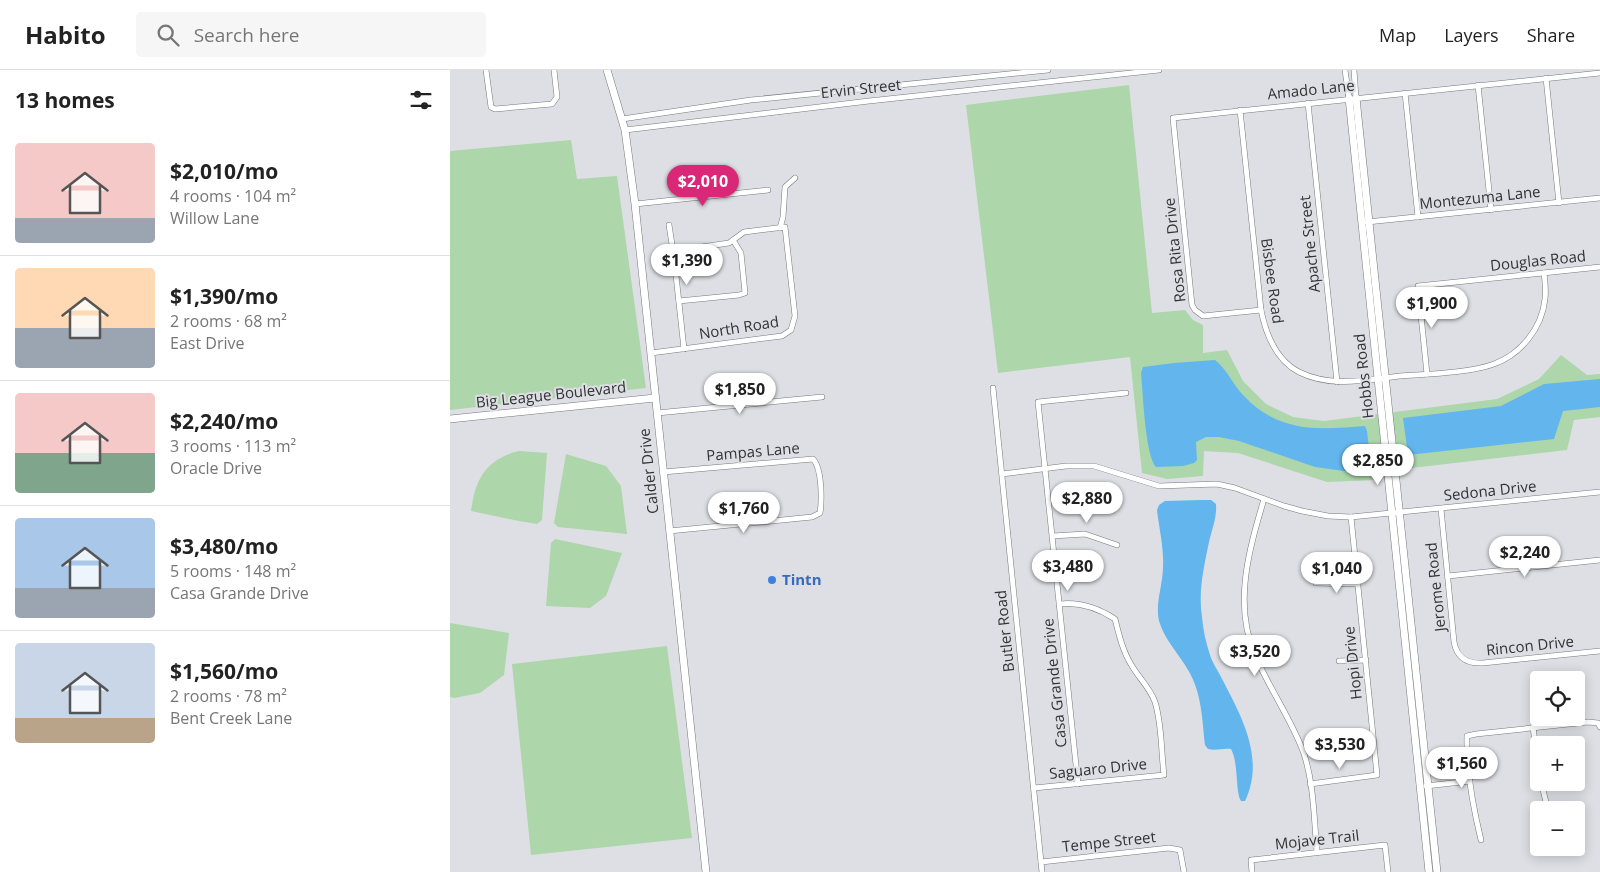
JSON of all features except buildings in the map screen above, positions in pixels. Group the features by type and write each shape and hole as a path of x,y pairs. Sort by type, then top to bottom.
{"street":[{"path":"486,70 491,108 501,109 552,104 556,97 554,70"},
{"name":"Calder Drive","path":"606,70 625,130 635,204 706,872"},
{"name":"Ervin Street","path":"622,118 751,100 1048,70"},
{"name":"Ervin Street","path":"625,130 850,103 1160,70"},
{"name":"Hobbs Road","path":"1345,70 1352,98 1370,222 1382,378"},
{"name":"Hobbs Road","path":"1354,70 1352,98 1362,223 1382,378 1428,786 1432,858 1429,872"},
{"name":"Amado Lane","path":"1173,118 1600,73"},
{"path":"1546,78 1559,203"},
{"path":"1478,85 1491,210"},
{"path":"1405,93 1418,217"},
{"name":"Apache Street","path":"1308,103 1337,382"},
{"name":"Bisbee Road","path":"1240,110 1264,327 1271,344 1288,365 1298,371 1318,380 1337,382 1482,368 1493,364 1512,354 1523,345 1540,321 1545,298 1544,273"},
{"name":"Rosa Rita Drive","path":"1173,118 1194,310 1203,316 1261,310"},
{"path":"674,257 674,251 729,244 744,232 780,228 784,217 785,187 795,178"},
{"path":"635,204 768,190"},
{"name":"Montezuma Lane","path":"1362,223 1600,198"},
{"path":"669,226 684,349"},
{"name":"North Road","path":"651,353 782,336 791,330 795,316 785,228 780,228"},
{"path":"679,301 739,295 746,292 741,253 733,240"},
{"name":"Douglas Road","path":"1427,374 1418,286 1600,267"},
{"name":"Butler Road","path":"993,388 1042,872"},
{"name":"Casa Grande Drive","path":"1078,784 1038,402 1126,393"},
{"path":"657,413 822,396"},
{"name":"Big League Boulevard","path":"450,419 655,398"},
{"name":"Pampas Lane","path":"663,472 813,459 818,467 821,504 820,512 814,516 669,531"},
{"name":"Sedona Drive","path":"1002,474 1075,466 1094,466 1159,486 1217,484 1235,488 1302,511 1328,516 1351,517 1396,514 1600,492"},
{"path":"1264,499 1246,571 1244,611 1255,655 1303,751 1310,784 1317,852"},
{"name":"Jerome Road","path":"1441,509 1456,648 1464,659"},
{"name":"Hobbs Road","path":"1396,514 1420,786 1432,858 1437,872"},
{"name":"Hopi Drive","path":"1310,784 1377,775 1351,517"},
{"path":"1052,536 1085,534 1117,545"},
{"path":"1448,576 1600,560"},
{"path":"1316,583 1358,584"},
{"name":"Saguaro Drive","path":"1034,788 1164,775 1154,701 1150,690 1132,666 1121,641 1115,618 1080,604 1060,604"},
{"name":"Rincon Drive","path":"1464,659 1483,663 1600,651"},
{"path":"1339,661 1366,660"},
{"path":"1480,840 1470,781 1468,736 1588,722 1599,725"},
{"path":"1533,727 1534,736"},
{"path":"1420,786 1470,781"},
{"name":"Mojave Trail","path":"1252,872 1251,860 1385,845 1388,872"},
{"name":"Tempe Street","path":"1042,862 1170,848 1180,850 1184,872"}],"green space":[{"path":"1129,85 1152,313 1185,310 1193,320 1203,325 1203,353 1227,350 1243,381 1266,404 1293,417 1324,421 1497,399 1539,379 1561,355 1587,375 1600,374 1600,417 1574,420 1567,450 1403,469 1376,480 1327,482 1238,453 1204,451 1203,476 1167,479 1142,473 1130,357 998,373 966,105"},
{"path":"571,140 577,179 617,176 646,388 450,410 450,151"},
{"path":"519,451 547,453 542,520 537,524 471,511 479,480 484,472 498,459"},
{"path":"566,454 606,466 621,486 627,534 558,527 554,523"},
{"path":"555,539 622,553 606,596 590,608 546,606 551,543"},
{"path":"450,623 509,633 504,675 480,693 454,698 450,697"},
{"path":"667,646 692,838 531,855 512,664"}],"water":[{"path":"1215,360 1244,396 1271,417 1285,423 1315,428 1365,426 1370,457 1368,466 1363,471 1344,471 1315,467 1239,441 1219,437 1206,437 1196,442 1197,460 1194,463 1183,466 1156,467 1149,450 1147,437 1141,373 1143,367"},
{"path":"1600,379 1600,407 1563,411 1554,439 1408,455 1403,418 1501,406 1544,384"},
{"path":"1211,500 1216,504 1216,509 1202,579 1201,608 1203,627 1211,658 1242,720 1252,752 1251,785 1245,801 1241,801 1239,797 1235,762 1231,749 1211,750 1205,745 1201,706 1193,679 1164,634 1158,614 1163,574 1162,545 1157,510 1159,505 1165,501"}],"place":[{"name":"Tintn","path":"772,580"}]}
